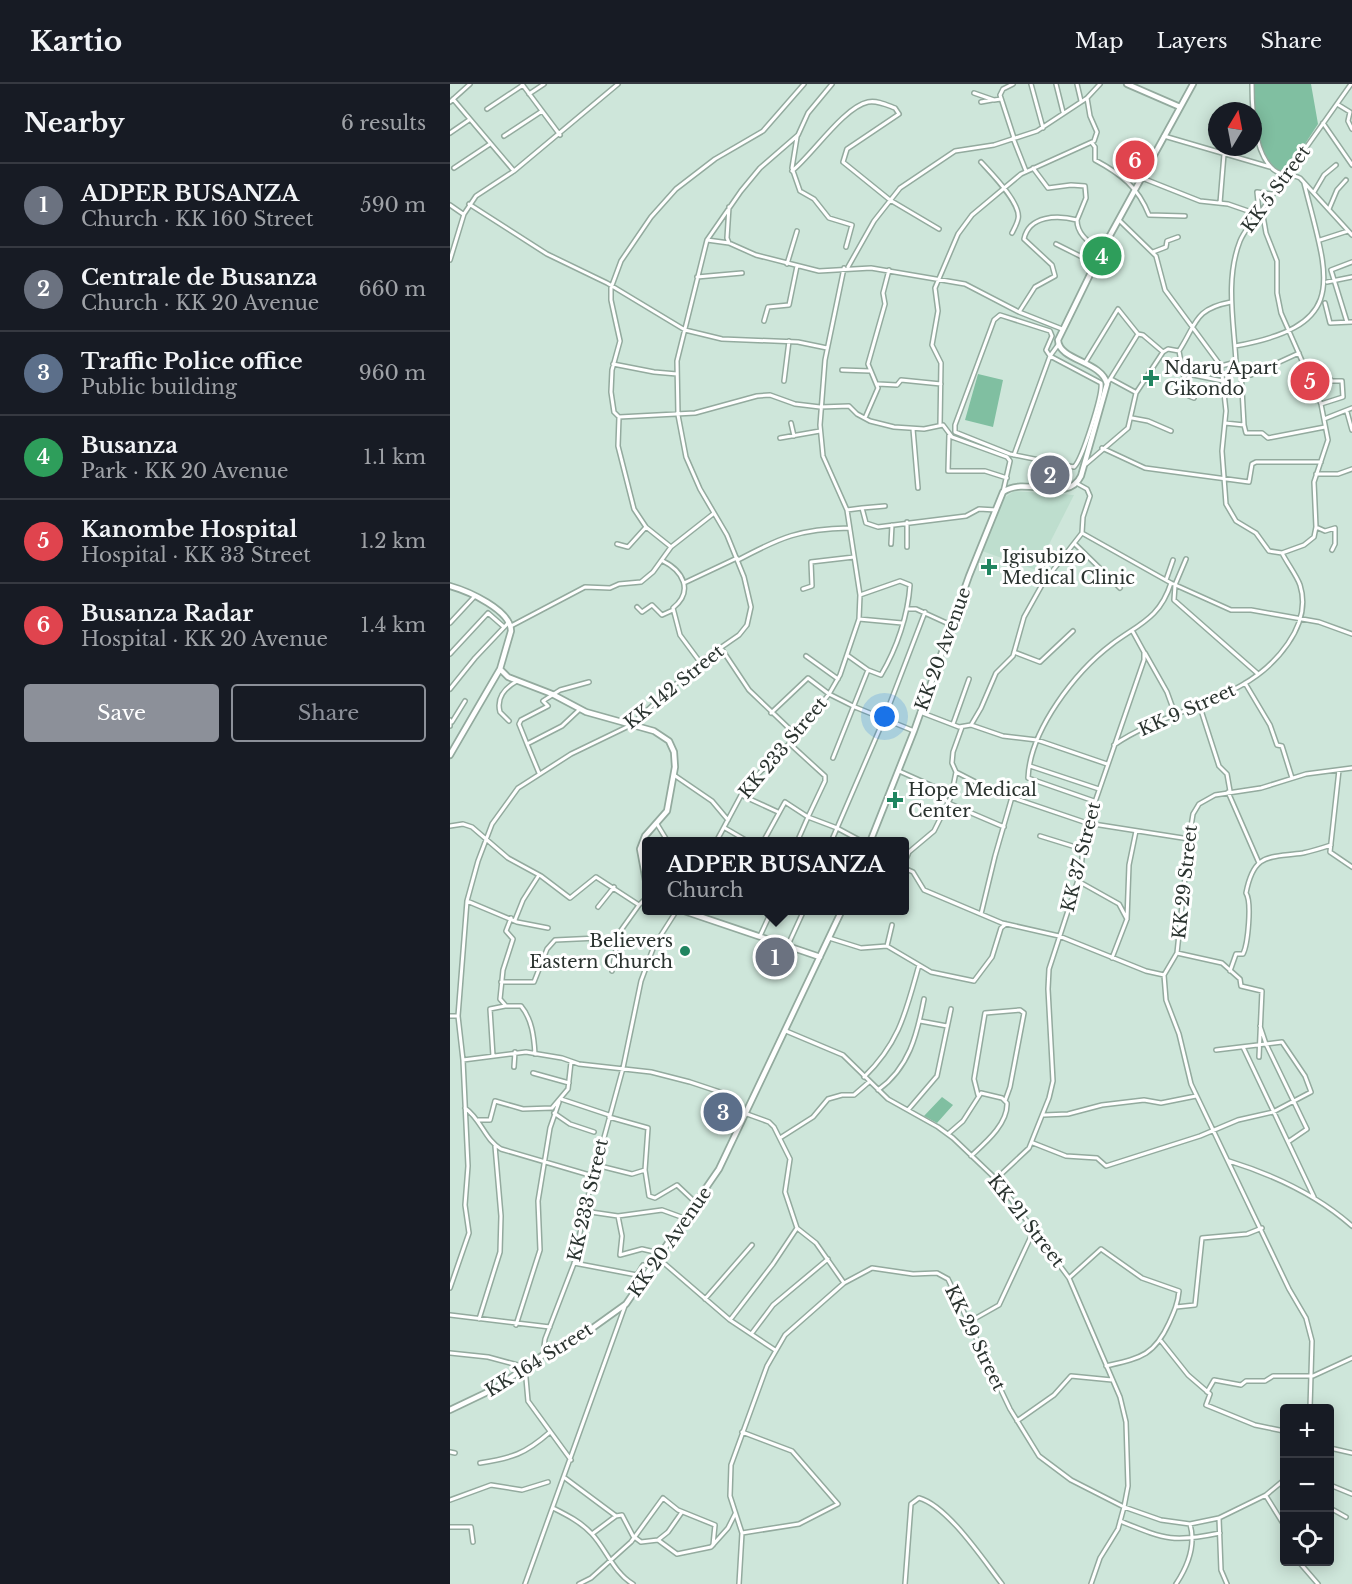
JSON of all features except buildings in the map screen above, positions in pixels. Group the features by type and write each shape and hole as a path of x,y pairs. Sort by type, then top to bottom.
{"main road":[{"path":"1127,84 1180,107"},
{"path":"1003,492 1020,486 1066,489 1077,484 1107,384 1103,375 1063,351 1058,345 1062,329 1102,250 1194,84"},
{"name":"KK 20 Avenue","path":"872,837 1003,492"},
{"path":"450,586 475,596 510,624 500,669 450,755"},
{"path":"500,669 517,681 552,694 580,709 666,738 674,752 674,775 667,811 645,837"},
{"path":"642,844 640,849 642,860"},
{"path":"693,915 820,957"},
{"name":"KK 20 Avenue","path":"626,1304 695,1202 710,1185 747,1114 840,915"},
{"name":"KK 164 Street","path":"450,1410 496,1388 543,1355 586,1332 626,1304"}],"street":[{"path":"470,84 452,101 514,171"},
{"path":"529,94 544,84"},
{"path":"450,260 464,214 476,196 514,171 560,135 618,84"},
{"path":"804,84 763,131 693,174 663,202 621,261 611,288 611,300 620,341 610,385 615,414 619,417 678,415 703,411 761,395 773,396 788,403 820,407 849,406 865,418 894,427 913,429 945,426 949,435 948,471 985,471 1007,478"},
{"name":"KK 142 Street","path":"450,1288 469,1233 465,1205 468,1166 463,1060 458,1016 467,901 486,838 511,796 539,773 631,725 700,662 744,630 751,612 746,584 727,535 686,457 678,415 678,356 707,240 729,207 760,168 798,135 808,114 831,84"},
{"path":"1013,84 1001,91 1001,99 1026,171"},
{"path":"1031,84 1042,128"},
{"path":"1056,84 1064,112"},
{"path":"1077,84 1081,101"},
{"name":"KK 233 Street","path":"719,837 741,795 752,780 790,744 829,694 838,679 860,619 860,595 847,510 823,456 820,431 820,407 827,348 846,268 900,188 955,151 994,145 1042,128 1087,98 1100,84"},
{"path":"1252,84 1256,130 1270,167"},
{"name":"KK 5 Street","path":"1236,362 1232,337 1232,302 1239,244 1257,214 1351,84"},
{"path":"487,109 523,85 560,135"},
{"path":"974,93 994,100"},
{"path":"940,425 940,359 932,345 938,311 934,295 937,280 957,237 970,217 1026,171 1092,143 1096,139 1097,132 1090,116 1087,98"},
{"path":"981,102 1001,99"},
{"path":"792,171 851,112 867,102 881,103 898,110 899,114 847,149 843,162 890,200 939,229"},
{"path":"1337,104 1350,112 1348,122 1352,129"},
{"path":"504,136 542,111"},
{"path":"450,133 469,120"},
{"path":"1323,123 1352,165"},
{"path":"798,135 792,171 800,191 814,199 827,217 852,225 846,247"},
{"path":"1164,136 1208,149"},
{"path":"1092,143 1095,147 1095,160 1115,170 1136,189 1149,215 1185,216"},
{"path":"454,168 489,144"},
{"path":"1220,203 1224,156"},
{"path":"1231,156 1270,167 1286,176 1297,176 1352,235"},
{"path":"981,162 1005,189 1019,216 1012,233"},
{"path":"1314,192 1324,175 1336,165"},
{"path":"1033,168 1048,188 1085,186 1086,198 1077,220 1078,229 1092,245 1102,250"},
{"path":"1142,178 1173,188 1179,194 1254,213 1260,211"},
{"path":"1329,209 1337,189 1346,180"},
{"path":"1304,183 1347,322"},
{"path":"1272,194 1257,192 1266,233 1277,261 1277,293 1289,334 1321,404 1328,440 1316,474 1313,494 1316,527 1314,537 1304,545 1282,553"},
{"path":"469,204 547,254 686,330 722,339 789,341 827,348"},
{"path":"450,205 464,214"},
{"path":"729,207 727,238 729,243"},
{"path":"1019,312 1035,287 1055,276 1052,265 1025,242 1028,228 1048,218 1077,220"},
{"name":"KK 9 Street","path":"1114,745 1149,725 1245,683 1257,673 1284,649 1299,620 1300,583 1290,571 1282,553 1269,551 1256,533 1236,521 1226,504 1222,451 1225,423 1221,366 1165,290 1160,265 1153,252 1119,220"},
{"path":"787,264 797,231"},
{"path":"1320,240 1348,231"},
{"path":"450,237 456,239"},
{"path":"1153,252 1166,247 1167,241 1178,237"},
{"path":"707,240 729,243 756,255 819,271 846,268 889,270 965,284 1019,312 1062,329"},
{"path":"1056,244 1096,264"},
{"path":"1329,269 1352,262"},
{"path":"764,321 768,308 789,305 797,266"},
{"path":"1235,346 1289,334 1317,316 1324,301 1329,269"},
{"path":"865,418 875,400 878,384 870,371 868,359 885,304 883,293 889,270"},
{"path":"697,277 742,273"},
{"path":"1327,282 1352,277"},
{"path":"1324,301 1330,323 1352,322"},
{"path":"1194,398 1189,396 1179,351 1193,326 1210,306 1232,302"},
{"path":"1085,363 1116,310 1120,310 1138,334 1143,335 1163,352"},
{"path":"1005,316 1050,330 1052,336 1047,351 1050,356 1101,383 1100,397 1078,464 1072,467 1014,454 963,436 955,430 995,317 1005,316"},
{"path":"1107,384 1138,334"},
{"path":"784,381 789,341"},
{"path":"1014,454 1050,356 1058,345"},
{"path":"1084,465 1128,428 1136,393 1163,352 1168,349 1179,351"},
{"path":"1241,371 1251,375 1299,353"},
{"path":"1221,366 1236,362 1241,371 1246,433 1262,433 1269,438 1325,428"},
{"path":"613,364 678,374"},
{"path":"842,370 870,371"},
{"path":"1183,373 1223,381"},
{"path":"1311,380 1329,375 1332,381 1342,381 1343,397 1321,404"},
{"path":"1111,379 1136,393"},
{"path":"878,384 897,385 901,380 941,384"},
{"path":"1324,419 1352,408"},
{"path":"1347,411 1352,430"},
{"path":"619,417 618,444 634,509 646,527 671,547"},
{"path":"1132,418 1148,421 1171,432"},
{"path":"791,423 794,436"},
{"path":"1225,423 1244,425"},
{"path":"913,429 918,488"},
{"path":"780,438 820,431"},
{"path":"949,435 1007,457 1010,461 1003,492"},
{"path":"1102,448 1144,468 1250,481 1252,464 1256,462 1321,462"},
{"path":"1316,474 1330,475 1352,469"},
{"path":"971,725 996,673 1010,661 1024,617 1043,583 1082,533 1090,496 1087,489 1077,484"},
{"path":"847,510 885,506"},
{"path":"862,508 866,524 878,527 966,516 979,509 996,510"},
{"path":"450,689 504,627 585,587 610,588 641,582 663,561 671,547 714,514"},
{"path":"907,522 907,548"},
{"path":"891,544 892,525"},
{"path":"617,544 628,547 646,527"},
{"path":"1316,527 1325,531 1335,528 1335,547 1332,550"},
{"path":"684,583 773,540 795,533 826,528 849,528"},
{"path":"1082,533 1173,584 1231,610 1251,610 1318,622 1352,634"},
{"path":"1075,544 1120,588"},
{"path":"803,589 812,586 811,562 855,557"},
{"path":"1094,801 1030,779 1030,766 1037,740 1043,725 1075,680 1108,648 1150,619 1165,599 1186,559"},
{"path":"1166,580 1173,560"},
{"path":"637,607 642,612 652,605 662,615 673,610 685,593 680,572 663,561"},
{"path":"847,655 868,670 882,674 909,609 910,585 900,581 860,595"},
{"path":"1173,584 1173,596 1176,602 1257,673"},
{"path":"450,623 475,596"},
{"path":"909,609 925,612 951,625"},
{"path":"673,610 680,635 700,662"},
{"path":"833,837 884,719 925,612"},
{"path":"450,654 488,613 504,627"},
{"path":"860,619 903,623"},
{"path":"1014,652 1040,662 1073,631"},
{"path":"1133,632 1167,692 1175,714"},
{"path":"721,648 749,690 797,736"},
{"name":"KK 37 Street","path":"996,1179 1033,1143 1044,1115 1053,1081 1048,978 1059,936 1078,881 1087,823 1144,652"},
{"path":"806,656 838,679"},
{"path":"833,758 868,670"},
{"path":"771,712 807,677 829,694 914,731"},
{"path":"953,724 969,679"},
{"path":"508,721 498,706 503,691 517,681"},
{"path":"539,773 519,724 548,706 543,700 552,694 589,682"},
{"path":"1245,683 1270,725 1277,745 1282,746 1292,778"},
{"path":"451,723 465,701"},
{"path":"1199,704 1219,766 1227,774 1229,792 1259,863"},
{"path":"527,744 562,726 580,709"},
{"path":"920,712 962,727 971,725 1003,736 1037,740 1107,764"},
{"path":"909,852 934,831 948,802 956,772 952,760 962,727"},
{"path":"790,744 815,764 826,777 799,837"},
{"path":"1030,766 1099,789"},
{"name":"KK 29 Street","path":"1164,975 1177,953 1189,839 1193,814 1198,804 1210,797 1229,792 1261,788 1292,778 1352,768"},
{"path":"1339,769 1331,853 1352,867"},
{"path":"897,771 937,788 948,802 1004,827"},
{"path":"956,772 989,790 1087,823 1189,839"},
{"path":"674,775 712,801 728,820"},
{"path":"741,795 778,812"},
{"path":"981,914 1012,798"},
{"path":"766,837 778,812 786,802 808,818 837,828 854,837"},
{"path":"657,824 665,837"},
{"path":"450,826 468,825 508,858 539,875 570,898 596,877 639,904"},
{"path":"724,828 740,837"},
{"path":"1111,958 1127,919 1129,865 1136,831"},
{"path":"1040,836 1082,849"},
{"path":"1230,971 1235,956 1244,953 1246,947 1250,903 1246,892 1250,874 1267,856 1303,853 1331,845"},
{"path":"909,869 924,890 981,914 1006,924 1059,936 1111,958 1164,975 1166,1000 1177,1028 1196,1096 1306,1318 1312,1341 1313,1376 1310,1404"},
{"path":"506,1006 500,999 501,982 513,939 506,932 539,875"},
{"path":"1078,881 1119,904 1127,919"},
{"path":"598,907 614,887"},
{"path":"467,901 513,919 548,928"},
{"path":"612,971 620,930 642,901"},
{"name":"KK 233 Street","path":"543,1355 545,1339 574,1263 584,1211 622,1068 641,981 654,946 676,915"},
{"path":"759,937 770,915"},
{"path":"788,947 802,915"},
{"path":"829,938 861,948 887,946 931,972 975,981 992,957 1000,928 1006,924"},
{"path":"887,946 892,925"},
{"path":"501,982 534,982 548,949 555,940 598,938 617,944"},
{"path":"1177,953 1218,961 1240,978 1241,986 1262,991 1259,1057"},
{"path":"864,1077 883,1059 902,1027 919,965"},
{"path":"878,1090 901,1068 910,1052 924,999"},
{"path":"493,1056 490,1009 506,1006 521,1006 525,1011 533,1030 535,1054"},
{"path":"908,1110 937,1076 951,1009"},
{"path":"948,1134 963,1121 978,1095 974,1079 986,1013 1020,1010 1024,1013 1011,1087 1005,1101 1007,1108 993,1136 971,1156"},
{"path":"450,1016 458,1016"},
{"path":"920,1021 947,1026"},
{"path":"1260,1026 1266,1044 1308,1129 1288,1142"},
{"name":"KK 21 Street","path":"786,1031 843,1056 878,1090 948,1134 996,1179 1069,1278 1112,1380 1126,1422 1128,1486 1124,1507 1113,1539 1100,1558 1091,1584"},
{"path":"1033,1143 1066,1156 1097,1158 1104,1166 1238,1120 1273,1112 1311,1092 1305,1076 1282,1042 1216,1050"},
{"path":"1243,1047 1314,1197"},
{"path":"514,1067 515,1052"},
{"path":"463,1060 515,1052 535,1054 598,1068 622,1068 681,1079 726,1093 747,1114 769,1122 780,1138 790,1159 785,1192 797,1228 816,1243 844,1283"},
{"path":"516,1325 540,1250 538,1201 544,1162 554,1113 569,1083 571,1062"},
{"path":"533,1073 569,1083"},
{"path":"780,1138 813,1117 828,1100 854,1095 869,1082"},
{"path":"978,1095 1002,1098 1005,1101"},
{"path":"1044,1115 1068,1114 1096,1106 1137,1100 1160,1103 1196,1096"},
{"path":"478,1120 490,1120 495,1101 523,1109 548,1109 560,1101"},
{"path":"560,1101 648,1127 645,1170 652,1198 677,1185 695,1202"},
{"path":"465,1108 478,1120 495,1146 501,1216 500,1252 479,1319"},
{"path":"554,1113 570,1124 594,1132"},
{"path":"495,1146 593,1176"},
{"path":"1229,1161 1292,1184 1314,1197 1352,1226"},
{"path":"596,1165 632,1174 645,1170"},
{"path":"584,1211 618,1216 662,1210 684,1218"},
{"path":"618,1216 622,1236 620,1255 642,1249 658,1255 730,1320 776,1350"},
{"path":"1176,1307 1195,1305 1202,1238 1247,1234 1262,1227"},
{"path":"730,1320 784,1250 797,1228"},
{"path":"969,1322 999,1305 1034,1230"},
{"path":"705,1299 752,1245"},
{"path":"1069,1278 1101,1249 1142,1278 1178,1289 1176,1307 1161,1341 1147,1354 1106,1366"},
{"path":"752,1333 773,1305 828,1259"},
{"path":"574,1263 637,1275 644,1265 650,1266"},
{"name":"KK 29 Street","path":"739,1584 742,1533 730,1496 729,1480 742,1431 776,1350 785,1335 803,1316 844,1283 872,1268 913,1274 942,1275 948,1279 1017,1421 1039,1456 1052,1468 1124,1507 1161,1520 1190,1524 1219,1518 1266,1495 1280,1483"},
{"name":"KK 20 Avenue","path":"525,1584 626,1304"},
{"path":"450,1315 516,1325 550,1327"},
{"path":"1161,1341 1188,1376 1210,1394 1206,1403 1209,1406 1254,1425 1280,1430"},
{"path":"450,1353 488,1356 525,1367 527,1398 571,1460"},
{"path":"1207,1392 1214,1380 1241,1385 1246,1381 1264,1381 1273,1376 1313,1376 1352,1358"},
{"path":"1017,1421 1054,1395 1071,1376 1112,1380"},
{"path":"742,1431 792,1450 838,1504 799,1524 742,1533"},
{"path":"480,1463 521,1454 532,1448 549,1432"},
{"path":"1334,1449 1352,1453"},
{"path":"565,1478 616,1516"},
{"path":"450,1500 490,1485 522,1490 548,1482"},
{"path":"1334,1487 1352,1494"},
{"path":"1266,1495 1280,1518"},
{"path":"579,1584 631,1542 633,1536 651,1518 663,1498 682,1512 715,1525 713,1546"},
{"path":"905,1584 911,1504 920,1498 937,1509 961,1531 1002,1584"},
{"path":"553,1508 579,1522 592,1534 610,1560 633,1584"},
{"path":"1334,1511 1346,1517"},
{"path":"592,1534 616,1516 622,1515 633,1536 643,1542 658,1540 668,1532 682,1512"},
{"path":"658,1540 677,1554 689,1554 713,1546 735,1514"},
{"path":"1219,1518 1221,1570 1227,1584"},
{"path":"1120,1521 1165,1538 1193,1538 1220,1533"},
{"path":"1176,1584 1190,1556 1193,1538 1190,1524"},
{"path":"450,1527 471,1527 473,1542"},
{"path":"1302,1566 1318,1584"}],"shaded area":[{"path":"1014,491 1074,495 1036,570 982,551 1003,499"}],"green space":[{"path":"1253,84 1311,84 1318,124 1286,173 1277,169 1269,161 1263,149 1262,102 1254,102"},
{"path":"978,374 1003,380 993,427 965,420"},
{"path":"942,1097 953,1105 937,1123 924,1116"}],"place":[{"name":"Busanza Radar","path":"1135,160"},
{"name":"Busanza","path":"1102,256"},
{"name":"Ndaru Apart Gikondo","path":"1151,378"},
{"name":"Kanombe Hospital","path":"1310,381"},
{"name":"Centrale de Busanza","path":"1050,475"},
{"name":"Igisubizo Medical Clinic","path":"989,567"},
{"name":"Hope Medical Center","path":"895,800"},
{"name":"Believers Eastern Church","path":"685,951"},
{"name":"ADPER BUSANZA","path":"775,957"},
{"name":"Traffic Police office","path":"723,1112"}]}
